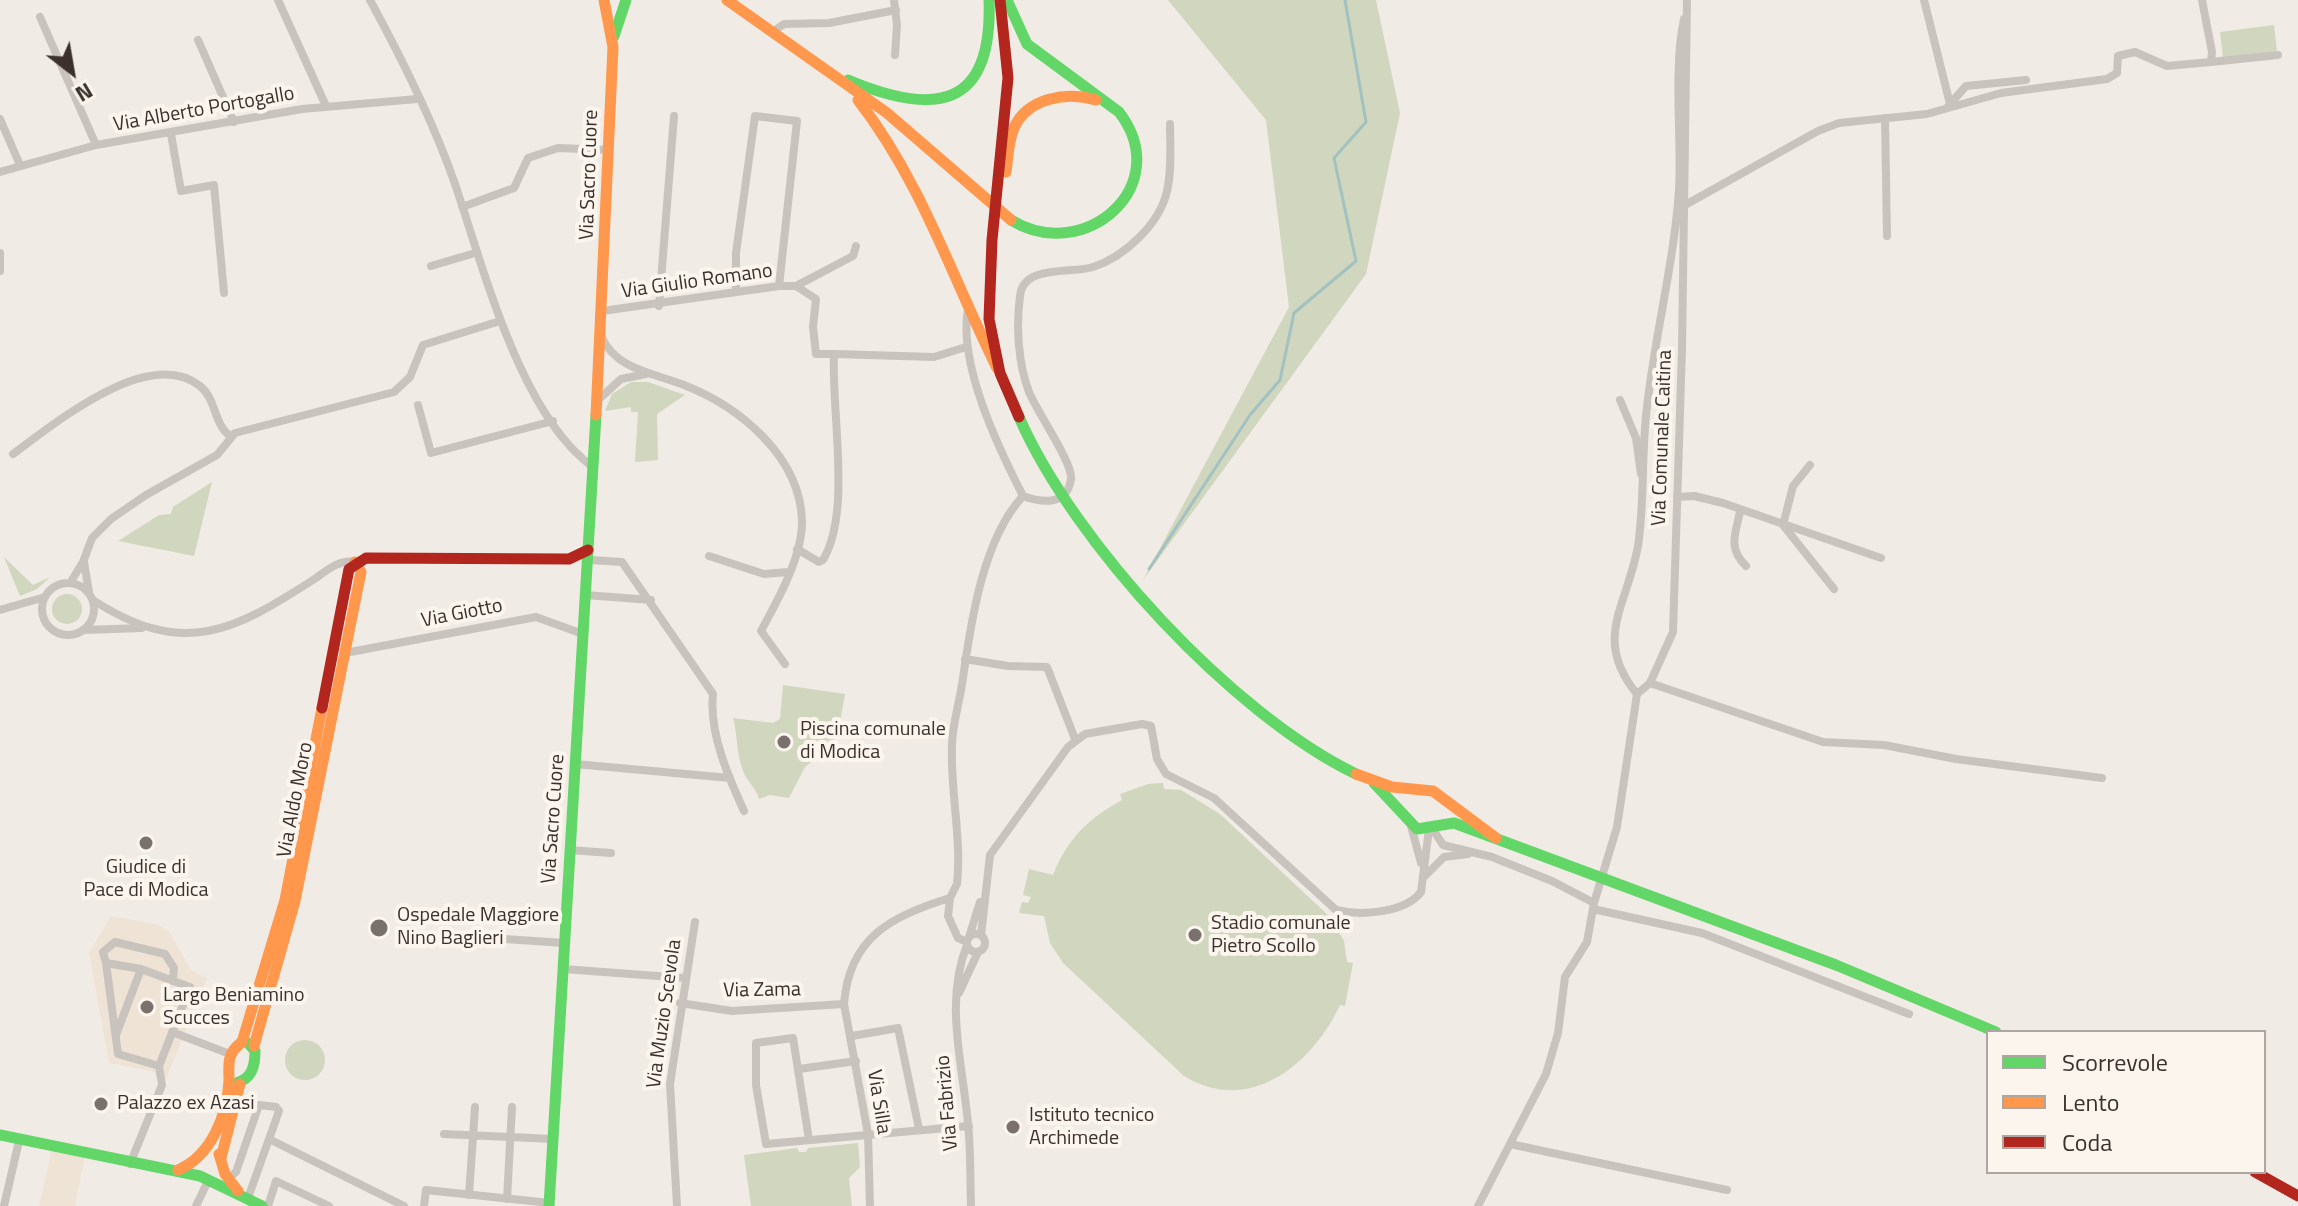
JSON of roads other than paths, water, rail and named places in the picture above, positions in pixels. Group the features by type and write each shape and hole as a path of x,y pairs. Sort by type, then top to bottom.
{"main road":[{"path":"604,0 613,40"},
{"path":"613,40 626,0"},
{"path":"727,0 774,31 937,153 1014,223 1042,233 1085,229 1113,213 1129,193 1138,170 1139,157 1132,128 1115,108 1036,54 1022,38 1007,0"},
{"path":"827,70 868,90 905,102 932,102 954,95 976,74 986,54 989,0"},
{"path":"998,370 989,320 991,251 1005,97 1006,31 1000,0"},
{"name":"Via Sacro Cuore","path":"550,1205 600,371 613,40"},
{"path":"844,85 874,118 907,173 968,309 1052,476 1104,550 1194,652 1277,725 1310,748 1372,781 1415,791 1428,789 1496,838"},
{"path":"991,251 1014,127 1019,119 1038,105 1063,96 1090,97 1115,108"},
{"path":"352,567 366,558 569,559 589,555"},
{"path":"569,559 582,568 587,577"},
{"name":"Via Aldo Moro","path":"235,1081 253,1070 248,1044 295,901 324,729 352,567 361,572 345,653 324,729"},
{"path":"1372,781 1403,812 1410,824 1433,827 1454,823 1849,970 1991,1030"},
{"path":"1403,812 1406,800 1415,791"},
{"path":"1433,827 1444,812 1439,796"},
{"path":"235,1081 226,1071 230,1054 248,1044"},
{"path":"206,1179 204,1156 235,1081"},
{"path":"206,1179 221,1163 235,1081"},
{"path":"0,1135 130,1164 177,1170 206,1179 265,1206"},
{"path":"177,1170 216,1152 228,1179 246,1196"},
{"path":"2259,1174 2298,1196"}],"street":[{"path":"278,0 326,106"},
{"path":"370,0 417,99 462,207 500,321 553,421 578,456 593,467"},
{"name":"Via Comunale Caitina","path":"1637,694 1650,683 1673,632 1685,237 1687,0"},
{"path":"1924,0 1949,106"},
{"path":"2202,0 2212,52 2211,62"},
{"path":"774,31 784,24 829,23 895,5 895,55"},
{"path":"1478,1206 1546,1074 1558,1033 1565,977 1587,942 1593,906 1617,827 1637,694 1618,668 1613,646 1637,550 1647,406 1673,243 1679,189 1682,29 1686,11"},
{"path":"40,17 96,145"},
{"path":"198,40 234,122"},
{"path":"1685,205 1818,131 1839,123 1885,118 2001,93 2107,79 2117,73 2118,56 2135,52 2167,66 2278,55"},
{"path":"1949,106 1966,86 2026,80"},
{"name":"Via Alberto Portogallo","path":"0,172 96,145 326,106 417,99"},
{"path":"659,306 674,116"},
{"path":"736,292 736,253 755,116 797,121 779,286"},
{"path":"1885,118 1887,236"},
{"path":"0,119 20,165"},
{"path":"968,309 966,347 1003,456 1023,496 1040,502 1056,501 1065,493 1071,479 1070,464 1046,429 1028,390 1018,326 1020,291 1036,276 1089,269 1110,260 1131,244 1157,215 1167,193 1170,124"},
{"path":"171,134 181,191 214,185 224,293"},
{"path":"462,207 514,188 528,158 558,148 609,150"},
{"path":"1673,243 1685,237"},
{"path":"796,286 853,256 856,246"},
{"path":"0,253 0,271"},
{"path":"431,266 475,253"},
{"name":"Via Giulio Romano","path":"602,311 796,286 816,299 813,327 816,354 834,354"},
{"path":"70,583 83,562 92,538 111,519 146,495 217,455 231,437 242,430 394,392 410,377 423,345 500,321"},
{"path":"601,337 610,352 624,363 711,398 743,419 774,448 786,465 800,503 802,523 797,549 761,631 785,664"},
{"path":"797,549 819,562 825,557 833,533 838,472 834,354 934,357 966,347"},
{"path":"600,371 624,363"},
{"path":"600,371 621,379"},
{"path":"597,401 621,379 651,373"},
{"path":"13,454 100,393 152,377 189,380 199,385 211,402 218,424 231,437"},
{"path":"1620,400 1636,438 1638,466 1643,479"},
{"path":"418,405 431,453 553,421"},
{"path":"1783,525 1793,486 1810,465"},
{"path":"978,952 967,941 958,938 950,925 950,898 957,884 959,867 952,747 955,707 977,600 996,537 1004,519 1023,496"},
{"path":"1677,497 1694,496 1845,543 1881,558"},
{"path":"1740,512 1733,542 1735,556 1746,566"},
{"path":"1783,525 1834,589"},
{"path":"589,555 622,562 713,694 711,712 730,778 744,811"},
{"path":"709,556 764,574 788,572"},
{"path":"83,562 93,617 83,630"},
{"path":"45,597 42,612 54,631 69,635 83,630 146,628 200,633 251,619 333,567 352,567"},
{"path":"0,610 45,597 59,584 70,583 112,614 146,628"},
{"path":"585,595 651,600"},
{"path":"16,606 42,612"},
{"name":"Via Giotto","path":"345,653 536,617 583,634"},
{"path":"965,659 1008,666 1047,667 1075,739"},
{"path":"1650,683 1823,742 1884,745 1956,759 2102,778"},
{"path":"957,997 978,952 985,944 981,935 990,855 1075,739 1085,734 1142,724 1151,726 1157,759 1166,774 1214,798 1336,910 1401,908 1421,892 1433,827"},
{"path":"575,764 730,778"},
{"path":"1410,824 1423,875"},
{"path":"1433,827 1443,845 1485,855 1552,881 1593,906 1702,933 1909,1014"},
{"path":"569,850 611,853"},
{"path":"1423,875 1444,857 1485,855"},
{"name":"Via Fabrizio","path":"971,1206 969,1126 955,1012 956,976 984,894"},
{"path":"844,1004 854,959 879,931 904,912 950,898"},
{"name":"Via Muzio Scevola","path":"677,1206 669,1111 680,1003 695,922"},
{"path":"967,941 981,935"},
{"path":"475,937 564,943"},
{"path":"159,1066 118,1054 103,952 115,942 165,954 174,968 173,981"},
{"path":"106,963 141,969 190,987 159,1066 162,1085 130,1164"},
{"path":"116,1036 141,969"},
{"path":"563,969 685,978"},
{"name":"Via Zama","path":"680,1003 732,1011 844,1004"},
{"name":"Via Silla","path":"844,1004 868,1134 870,1206"},
{"path":"852,1036 898,1028 919,1129"},
{"path":"172,1032 230,1054"},
{"path":"809,1140 793,1038 756,1043 756,1085 766,1144 969,1126"},
{"path":"799,1069 856,1061"},
{"path":"228,1179 236,1172 259,1105 265,1104 279,1111 246,1196"},
{"path":"469,1195 475,1107"},
{"path":"507,1199 512,1107"},
{"path":"444,1134 553,1139"},
{"path":"269,1139 404,1206"},
{"path":"4,1206 19,1141"},
{"path":"1510,1144 1727,1190"},
{"path":"196,1206 206,1179"},
{"path":"265,1206 276,1181 329,1206"},
{"path":"424,1206 426,1190 550,1205"}],"waterway":[{"path":"1149,569 1250,415 1280,380 1294,313 1356,261 1334,158 1366,122 1345,0"}],"place":[{"name":"Piscina comunale di Modica","path":"784,742"},
{"name":"Giudice di Pace di Modica","path":"146,843"},
{"name":"Ospedale Maggiore Nino Baglieri","path":"379,928"},
{"name":"Stadio comunale Pietro Scollo","path":"1195,935"},
{"name":"Largo Beniamino Scucces","path":"147,1007"},
{"name":"Palazzo ex Azasi","path":"101,1104"},
{"name":"Istituto tecnico Archimede","path":"1013,1127"}]}
